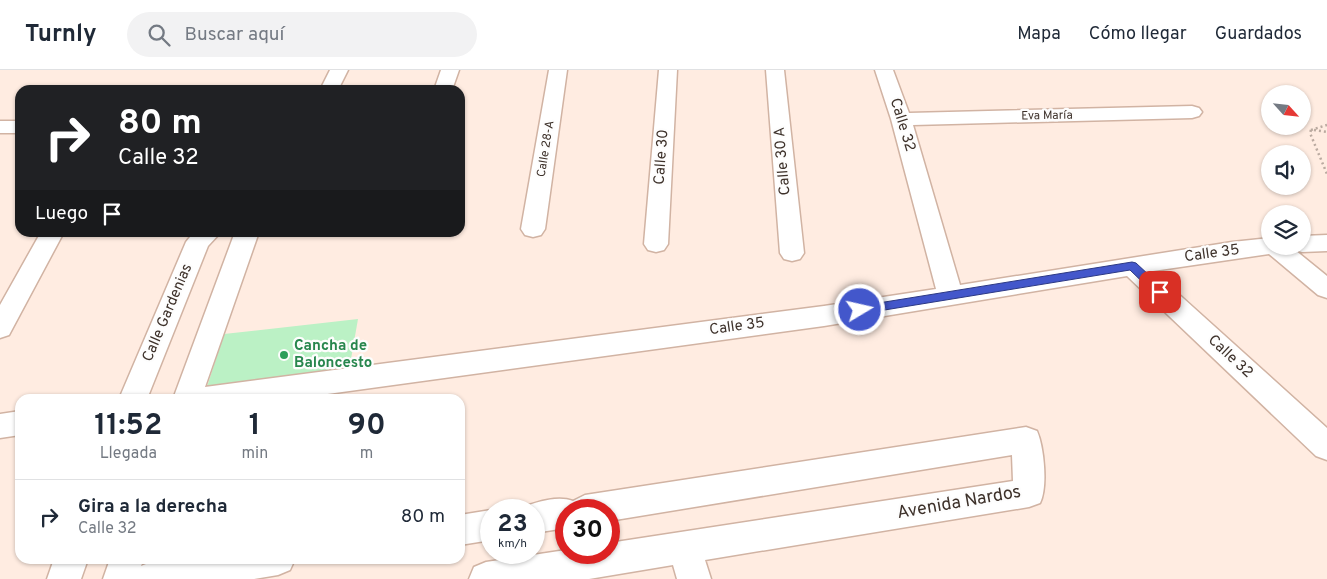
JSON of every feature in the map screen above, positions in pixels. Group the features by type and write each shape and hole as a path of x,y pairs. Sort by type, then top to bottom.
{"street":[{"path":"332,85 339,70"},
{"path":"445,85 450,70"},
{"name":"Calle 28-A","path":"533,229 558,70"},
{"name":"Calle 30","path":"656,244 668,70"},
{"name":"Calle 30 A","path":"775,70 792,253"},
{"name":"Calle 32","path":"884,70 901,119 951,296"},
{"name":"Eva María","path":"901,119 1192,112"},
{"path":"0,127 15,127"},
{"path":"0,328 50,237"},
{"name":"Calle Gardenias","path":"135,394 198,242 204,237"},
{"path":"190,394 245,237"},
{"path":"1311,244 1327,243"},
{"name":"Calle 35","path":"240,394 824,316 1132,266 1261,247"},
{"path":"1285,255 1327,289"},
{"name":"Calle 32","path":"1132,266 1327,447"},
{"path":"0,426 15,424"},
{"name":"Avenida Nardos","path":"486,579 1029,493 1026,440 620,504"},
{"path":"465,529 480,527"},
{"path":"685,548 694,579"},
{"path":"64,579 69,564"},
{"path":"120,579 125,564"},
{"path":"151,579 246,564"}],"path":[{"path":"1311,130 1327,125"},
{"path":"1311,130 1327,132"},
{"path":"1311,134 1327,174"}],"green space":[{"name":"Cancha de Baloncesto","path":"358,319 348,376 205,393 224,334"}],"place":[{"name":"Cancha de Baloncesto","path":"284,355"}],"route":[{"path":"860,310 1132,266 1160,292"}]}
